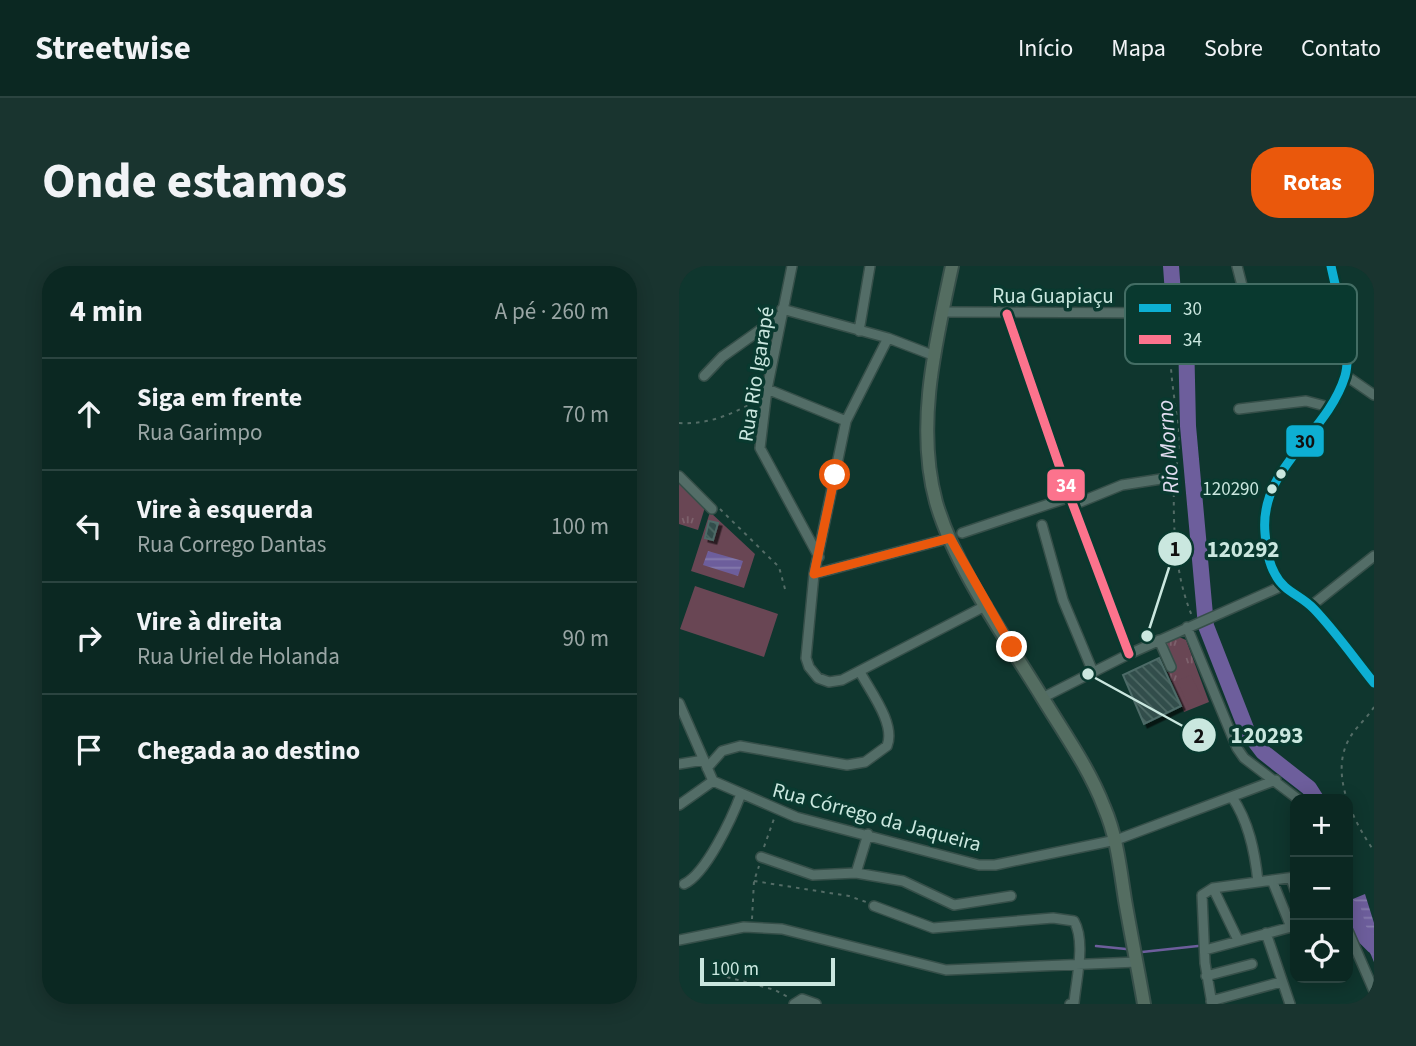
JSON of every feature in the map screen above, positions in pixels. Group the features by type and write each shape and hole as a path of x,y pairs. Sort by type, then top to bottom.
{"main road":[{"path":"952,266 935,356 929,412 929,451 936,502 956,536 987,605 1093,782 1116,840 1144,1004"}],"street":[{"name":"Rua Rio Igarapé","path":"792,266 767,391 761,455 819,557"},
{"path":"859,331 870,266"},
{"path":"1237,266 1242,284"},
{"path":"1331,266 1334,284"},
{"path":"1368,266 1374,267"},
{"path":"705,376 722,357 782,312 888,338 935,356"},
{"name":"Rua Guapiaçu","path":"943,312 1125,313"},
{"path":"1007,314 1071,500 1129,653"},
{"path":"888,338 846,421 814,574 806,635 806,658 812,673 829,682 842,680 987,605"},
{"path":"1345,364 1345,375 1329,407 1275,480 1266,507 1266,548 1282,586 1311,606 1374,683"},
{"path":"1345,375 1374,395"},
{"path":"767,391 846,421"},
{"path":"1239,410 1306,401 1329,407"},
{"path":"679,476 713,506"},
{"path":"814,574 956,536 1122,485 1174,477"},
{"path":"1042,525 1063,600 1092,668"},
{"path":"1311,606 1374,556"},
{"path":"1042,698 1092,668 1282,586"},
{"path":"1187,627 1237,748 1244,758 1292,794"},
{"path":"1159,640 1171,667"},
{"path":"679,764 705,764 722,751 740,746 854,766 881,751 889,741 879,708 860,672"},
{"path":"679,703 713,781 679,805"},
{"name":"Rua Córrego da Jaqueira","path":"713,781 777,810 988,865 1116,840 1276,780"},
{"path":"684,884 700,873 731,821 741,794"},
{"path":"1232,796 1242,812 1249,834 1258,882"},
{"path":"856,873 868,834"},
{"path":"761,857 813,875 856,873 903,881 954,905 1011,896"},
{"path":"1281,982 1212,1002 1206,976 1200,902 1202,895 1213,888 1290,877"},
{"path":"1272,880 1290,920"},
{"path":"1213,888 1238,940"},
{"path":"874,906 933,928 1066,917 1078,927 1078,965 1073,1003 1070,1004"},
{"path":"679,940 752,927 782,929 946,970 1137,962"},
{"path":"1205,950 1290,928"},
{"path":"1266,933 1290,1004"},
{"path":"1353,943 1374,991"},
{"path":"1206,976 1252,964"},
{"path":"795,1002 816,1004"}],"path":[{"path":"679,423 693,424 737,412 767,391"},
{"path":"713,506 779,567 785,589"},
{"path":"1374,708 1351,736 1342,757 1342,768 1355,819 1374,851"},
{"path":"752,927 754,881 777,810"},
{"path":"754,881 849,896 874,906"},
{"path":"727,977 775,990 795,1002"}],"green space":[{"path":"679,478 706,504 698,530 679,524"},
{"path":"710,512 755,554 744,588 691,571"},
{"path":"695,586 778,614 764,657 680,629"},
{"path":"1179,637 1186,640 1209,702 1184,712 1157,647"},
{"path":"1191,675 1203,700 1189,707 1177,681"}],"shaded area":[{"path":"708,551 743,561 738,576 703,565"},
{"path":"1365,894 1374,923 1374,962 1353,913 1353,899"}],"building":[{"path":"709,521 718,523 713,540 705,538"},
{"path":"1159,658 1181,706 1144,724 1123,675"}],"waterway":[{"name":"Rio Morno","path":"1171,266 1172,284"},
{"name":"Rio Morno","path":"1187,364 1188,426 1206,626 1247,731 1263,752 1309,788 1313,794"},
{"name":"Rio Morno","path":"1353,910 1359,931 1374,946"},
{"path":"1096,946 1126,949"},
{"path":"1142,952 1198,946"}],"transit line":[{"name":"30","path":"1331,266 1335,284"},
{"name":"34","path":"1007,314 1070,497 1129,654"},
{"name":"30","path":"1347,364 1336,397 1272,489 1266,510 1265,538 1271,564 1279,580 1314,609 1374,683"}],"place":[{"name":"120290","path":"1272,489"},
{"name":"120292","path":"1147,636"},
{"name":"120293","path":"1088,674"}],"route":[{"path":"835,475 814,574 950,538 1012,647"}]}
